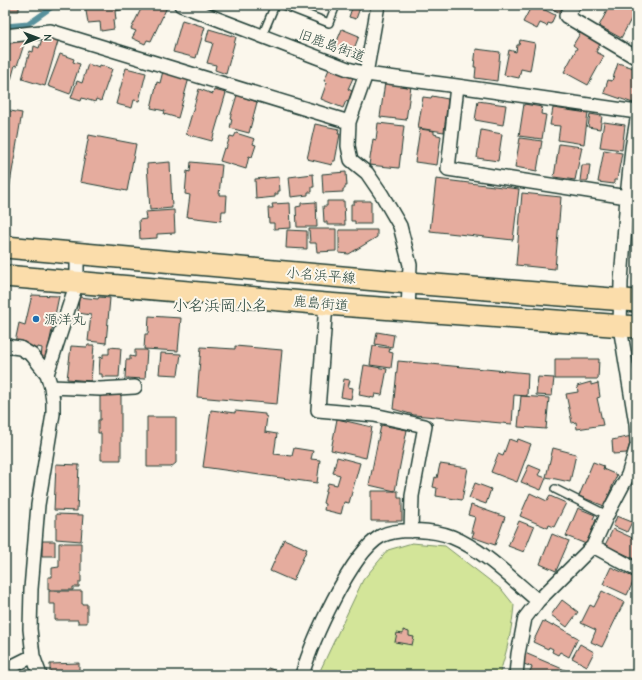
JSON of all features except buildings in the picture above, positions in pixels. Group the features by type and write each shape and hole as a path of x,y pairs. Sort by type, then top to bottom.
{"main road":[{"name":"小名浜平線","path":"5,247 77,252 410,283 629,301"},
{"name":"鹿島街道","path":"5,276 326,304 628,327"}],"street":[{"name":"旧鹿島街道","path":"181,5 348,70 366,74 349,122 348,146 351,160 366,173 382,195 400,226 410,265 408,310"},
{"path":"378,5 366,74 637,112"},
{"path":"574,5 566,16 637,58"},
{"path":"5,36 50,31 349,122"},
{"path":"457,86 448,169 627,197"},
{"path":"637,120 635,148 627,197 628,327 637,442"},
{"path":"47,374 77,282 77,252"},
{"path":"326,304 318,410 374,415 425,426 412,496 411,531"},
{"path":"5,346 20,348 32,355 47,374 53,401 53,414 38,505 31,589 30,629 33,656 40,675"},
{"path":"51,387 100,389 135,387"},
{"path":"516,675 518,654 525,618 538,601 593,546 607,514 628,474 637,446"},
{"path":"302,675 308,655 341,585 365,550 380,537 395,532 432,532 452,537 467,544 489,560 538,601"},
{"path":"593,546 637,570"},
{"path":"5,670 33,656"}],"lane":[{"path":"262,36 275,5"},
{"path":"283,5 329,23 336,5"},
{"path":"555,489 607,514"}],"green space":[{"path":"412,543 445,546 502,590 514,605 509,640 499,675 318,675 363,580 388,550"}],"waterway":[{"path":"5,26 28,24 55,5"}],"place":[{"name":"源洋丸","path":"36,319"}],"district":[{"name":"小名浜岡小名","path":"220,305"}]}
